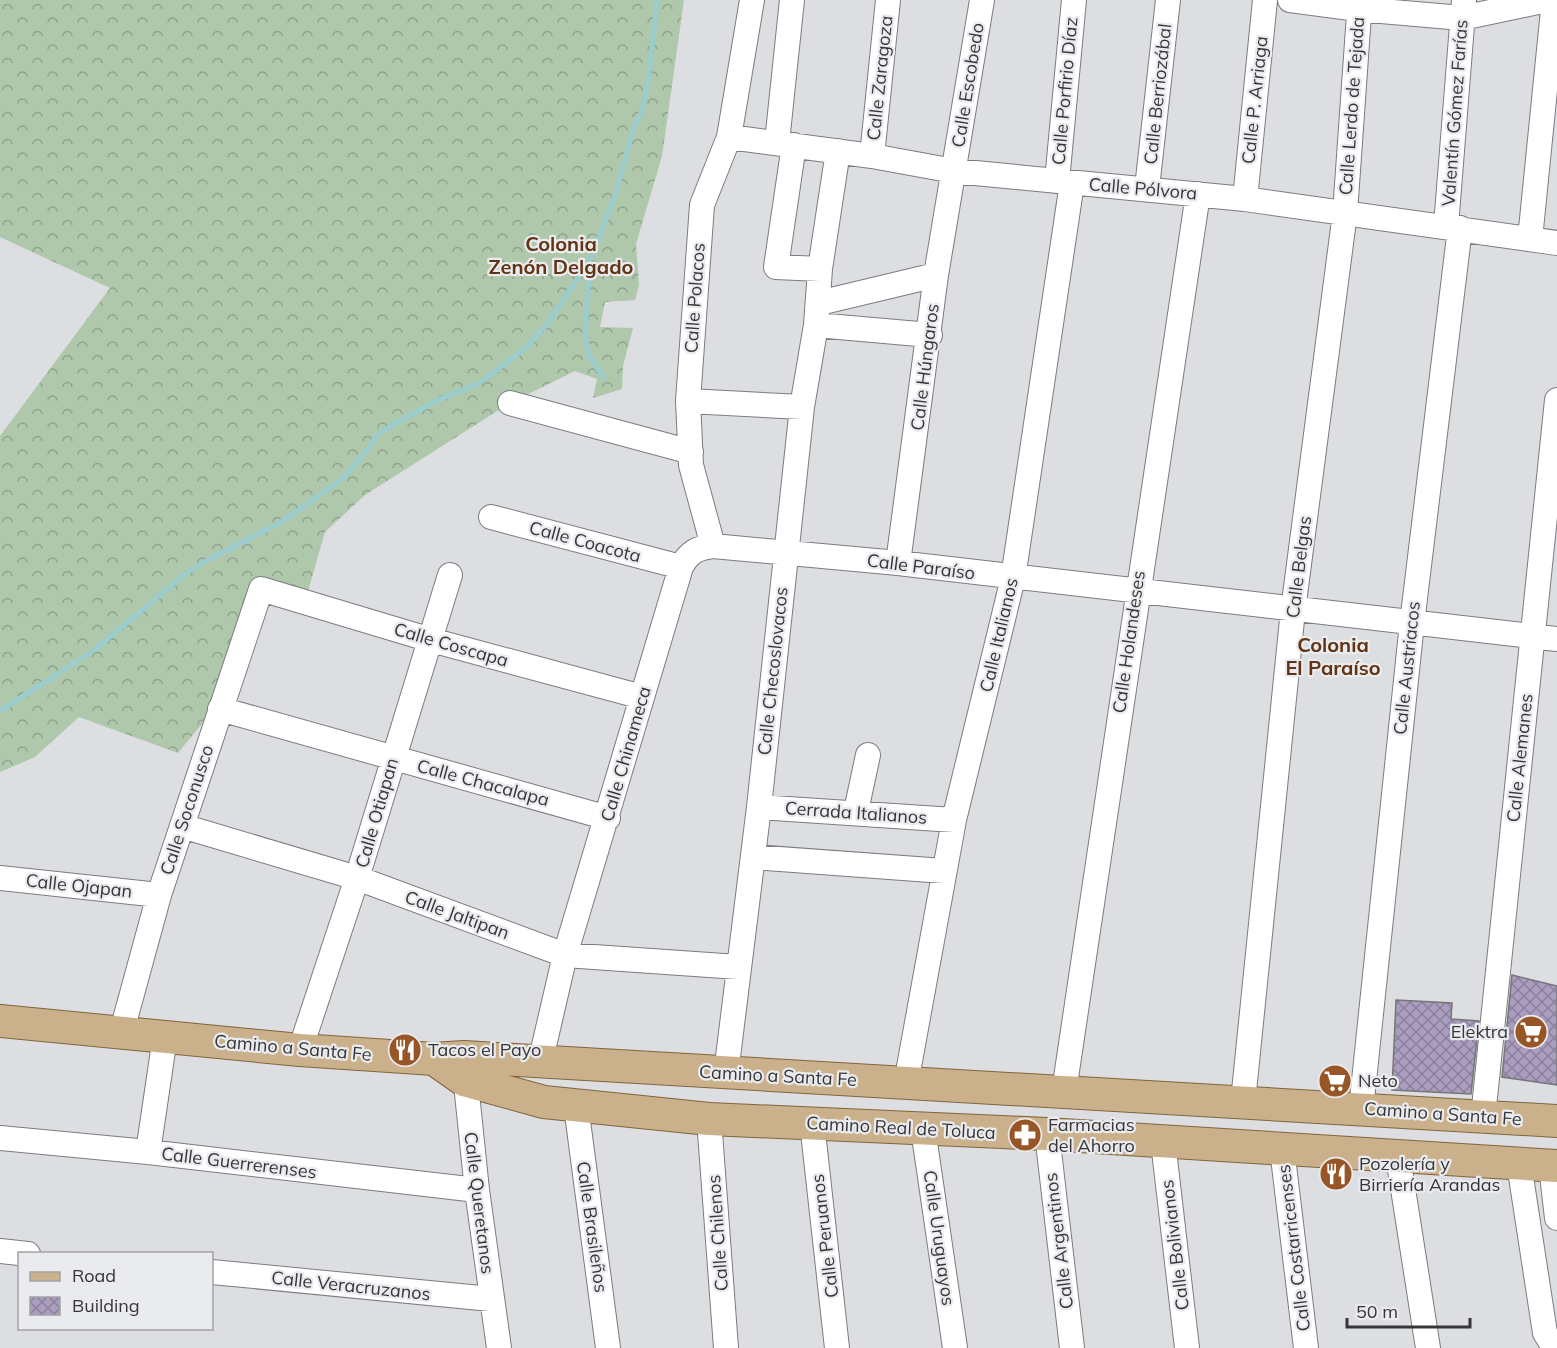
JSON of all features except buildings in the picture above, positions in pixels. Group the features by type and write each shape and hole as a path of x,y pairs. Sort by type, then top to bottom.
{"main road":[{"name":"Camino a Santa Fe","path":"0,1021 454,1065 540,1063 1244,1101 1557,1121"},
{"name":"Camino Real de Toluca","path":"454,1065 521,1096 576,1106 709,1119 1047,1134 1554,1166"}],"street":[{"name":"Calle Polacos","path":"691,459 688,401 702,205 729,136 752,0"},
{"path":"792,0 776,267 820,268"},
{"name":"Calle Zaragoza","path":"872,156 888,0"},
{"name":"Calle Escobedo","path":"954,171 982,0"},
{"name":"Calle Porfirio Díaz","path":"1064,182 1074,0"},
{"name":"Calle Berriozábal","path":"1147,188 1168,0"},
{"name":"Calle P. Arriaga","path":"1245,199 1265,0"},
{"path":"1290,0 1463,9 1547,0"},
{"path":"1530,239 1554,0"},
{"name":"Calle Lerdo de Tejada","path":"1345,213 1359,5"},
{"name":"Valentín Gómez Farías","path":"1453,227 1463,9"},
{"name":"Calle Pólvora","path":"729,136 872,156 954,171 1245,199 1557,243"},
{"name":"Calle Checoslovacos","path":"726,1073 759,807 802,407 818,314 820,268 838,151"},
{"name":"Calle Húngaros","path":"898,563 930,335 936,275 954,171"},
{"name":"Calle Italianos","path":"906,1083 954,820 1013,578 1064,182"},
{"name":"Calle Holandeses","path":"1064,1091 1136,592 1198,194"},
{"name":"Calle Belgas","path":"1244,1101 1293,610 1345,213"},
{"name":"Calle Austriacos","path":"1361,1108 1453,227"},
{"path":"818,314 936,275"},
{"path":"818,314 930,335"},
{"name":"Calle Alemanes","path":"1483,1116 1557,400"},
{"path":"688,401 802,407"},
{"path":"510,403 691,459 713,546"},
{"name":"Calle Coacota","path":"491,516 681,567"},
{"name":"Calle Paraíso","path":"713,546 898,563 1557,639"},
{"name":"Calle Chinameca","path":"540,1063 566,955 681,567 686,557 697,548 713,546"},
{"name":"Calle Otiapan","path":"300,1050 357,878 450,575"},
{"name":"Calle Coscapa","path":"261,589 430,640 642,697"},
{"name":"Calle Soconusco","path":"121,1034 159,895 261,589"},
{"name":"Calle Chacalapa","path":"220,709 608,818"},
{"path":"856,812 867,755"},
{"name":"Cerrada Italianos","path":"759,807 954,820"},
{"name":"Calle Jaltipan","path":"182,826 357,878 566,955 738,967"},
{"path":"753,857 944,871"},
{"name":"Calle Ojapan","path":"0,878 159,895"},
{"path":"148,1152 165,1037"},
{"name":"Calle Queretanos","path":"454,1065 477,1190 499,1348"},
{"name":"Calle Brasileños","path":"576,1106 608,1348"},
{"name":"Calle Chilenos","path":"709,1119 726,1348"},
{"name":"Calle Peruanos","path":"812,1123 837,1348"},
{"name":"Calle Uruguayos","path":"923,1129 955,1348"},
{"name":"Calle Argentinos","path":"1047,1134 1072,1348"},
{"name":"Calle Guerrerenses","path":"0,1138 148,1152 477,1190"},
{"name":"Calle Bolivianos","path":"1163,1142 1187,1348"},
{"name":"Calle Costarricenses","path":"1282,1149 1306,1348"},
{"path":"1398,1157 1428,1348"},
{"path":"1519,1164 1551,1339"},
{"path":"1554,1166 1557,1218"},
{"path":"0,1251 18,1253"},
{"name":"Calle Veracruzanos","path":"213,1272 491,1299"}],"green space":[{"path":"0,0 684,0 662,156 636,244 639,285 635,300 605,302 600,327 633,328 623,366 622,389 593,398 597,379 575,371 510,403 365,495 325,532 306,598 257,584 210,714 178,753 79,717 35,757 0,772 0,436 110,288 0,237"}],"waterway":[{"path":"0,711 93,651 185,574 209,559 278,524 323,493 342,479 379,433 436,401 480,383 527,347 547,324 590,260 616,193 633,130 642,111 648,84 657,0"},
{"path":"590,262 585,336 589,356 604,378"}],"place":[{"name":"Elektra","path":"1531,1032"},
{"name":"Tacos el Payo","path":"405,1050"},
{"name":"Neto","path":"1335,1081"},
{"name":"Farmacias del Ahorro","path":"1025,1135"},
{"name":"Pozolería y Birriería Arandas","path":"1336,1174"}],"district":[{"name":"Colonia Zenón Delgado","path":"561,256"},
{"name":"Colonia El Paraíso","path":"1333,656"}]}
